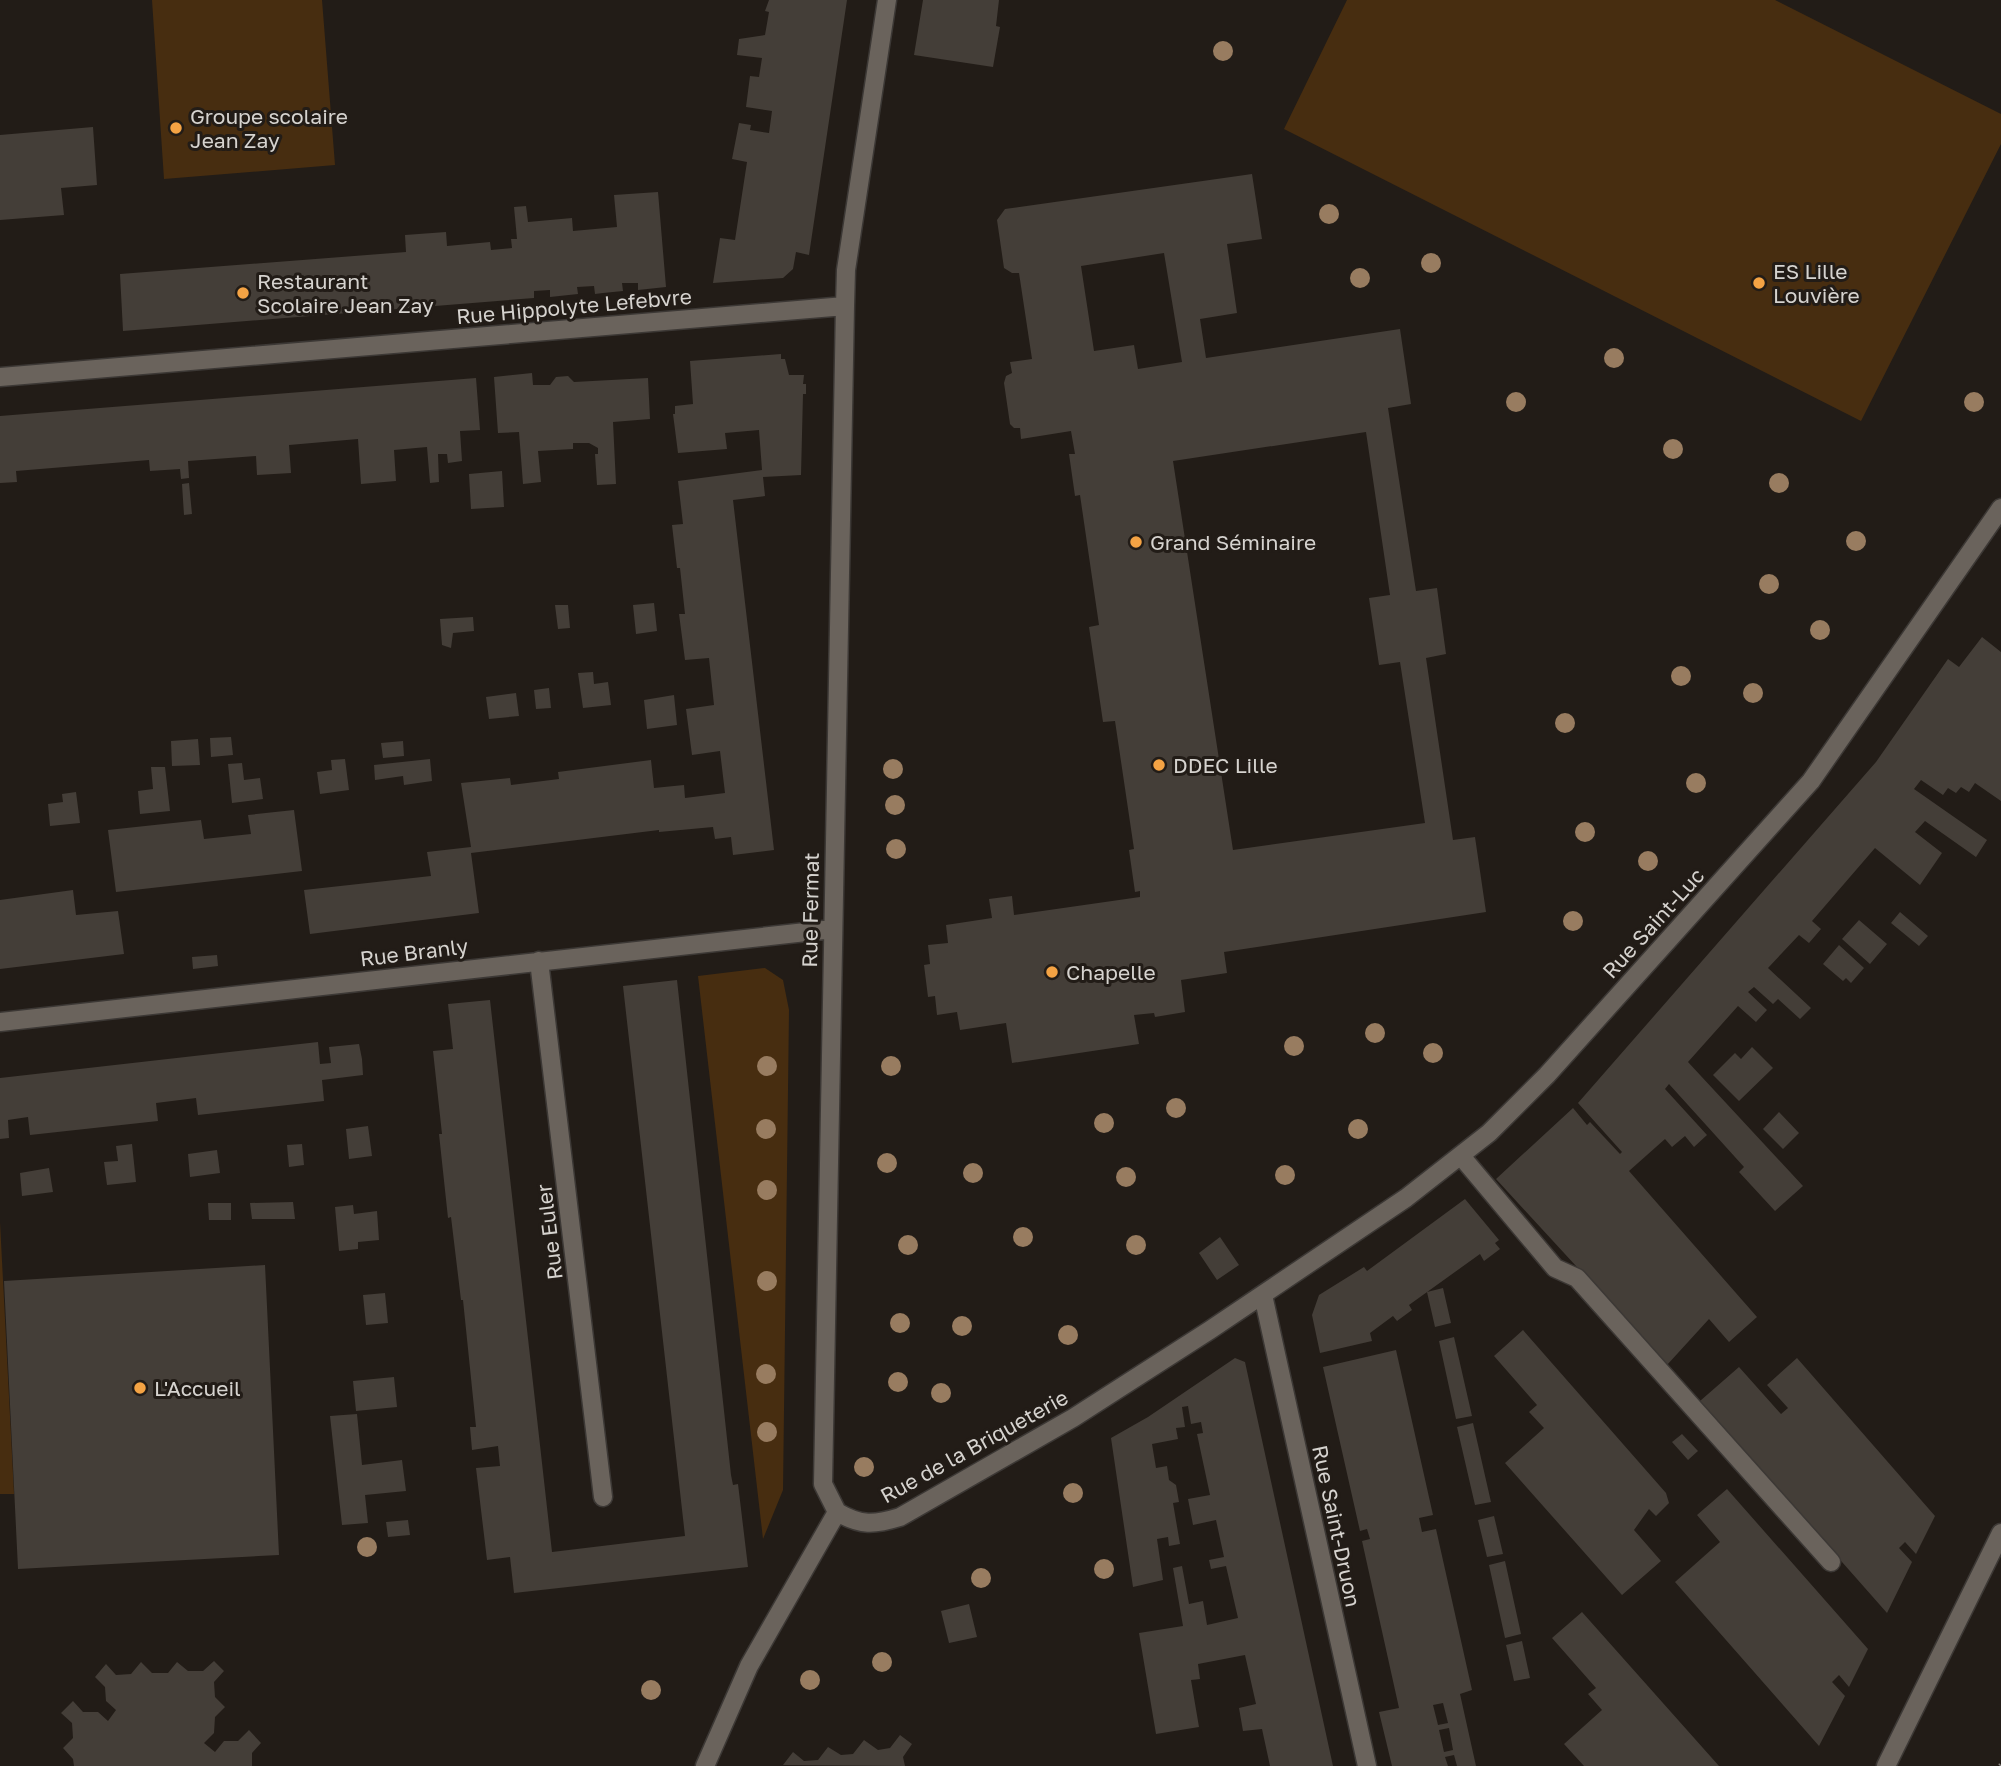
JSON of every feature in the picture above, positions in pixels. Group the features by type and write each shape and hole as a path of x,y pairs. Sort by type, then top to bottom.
{"street":[{"path":"845,306 846,270 887,0"},
{"name":"Rue Hippolyte Lefebvre","path":"0,377 845,306"},
{"name":"Rue Fermat","path":"837,1512 823,1484 845,306"},
{"name":"Rue Saint-Luc","path":"1263,1296 1461,1156 1489,1133 1547,1075 1811,781 2001,508"},
{"name":"Rue Branly","path":"0,1022 832,929"},
{"name":"Rue Euler","path":"539,961 603,1497"},
{"path":"1461,1156 1555,1268 1577,1278 1832,1562"},
{"name":"Rue de la Briqueterie","path":"837,1512 853,1522 879,1524 900,1517 1073,1418 1263,1296"},
{"name":"Rue Saint-Druon","path":"1263,1296 1367,1766"},
{"path":"705,1766 750,1666 837,1512"},
{"path":"1886,1766 2001,1532"}],"shaded area":[{"path":"152,0 322,0 335,165 164,179"},
{"name":"ES Lille Louvière","path":"1347,0 1775,0 2001,114 2001,144 1861,421 1284,129"},
{"path":"765,968 783,980 789,1010 783,1490 763,1539 698,976"},
{"path":"0,1222 14,1494 0,1494"}],"building":[{"path":"769,0 847,0 809,255 796,252 793,269 783,278 713,283 720,238 735,240 747,162 732,159 739,123 751,125 750,130 769,133 772,111 746,107 750,76 759,77 762,58 737,55 739,39 765,35 769,12 765,11"},
{"path":"923,0 999,0 996,26 1000,27 993,67 914,55"},
{"path":"93,127 97,185 61,188 64,215 0,220 0,135"},
{"name":"Grand Séminaire","path":"1252,174 1262,239 1227,244 1237,313 1200,319 1206,358 1400,329 1411,404 1388,408 1416,591 1437,588 1446,654 1426,658 1453,840 1475,837 1486,912 1224,952 1227,973 1181,980 1185,1012 1155,1017 1154,1013 1134,1015 1139,1044 1012,1063 1006,1023 960,1030 957,1012 937,1015 935,996 928,997 924,965 930,964 928,945 948,943 946,925 992,918 989,899 1012,896 1014,915 1140,897 1140,891 1135,892 1129,850 1134,849 1115,721 1103,722 1089,627 1099,625 1080,495 1075,496 1069,454 1075,454 1071,431 1021,439 1020,428 1014,428 1010,424 1004,383 1006,376 1012,373 1010,362 1032,359 1019,273 1012,273 1004,268 997,220 1005,209","holes":["1164,253 1182,362 1138,369 1134,345 1094,351 1081,266","1366,432 1390,595 1369,598 1379,665 1400,662 1425,823 1233,850 1173,461"]},
{"path":"658,192 666,287 638,290 638,283 622,283 623,291 595,294 594,286 577,287 578,294 550,297 550,290 534,291 534,298 123,331 120,274 406,252 405,235 446,232 447,246 490,242 491,250 512,248 511,239 517,239 514,207 526,206 528,222 572,218 573,231 617,227 614,195"},
{"path":"781,354 789,375 804,375 803,384 806,384 806,394 803,394 801,475 763,477 765,496 733,500 774,850 733,855 731,837 715,839 713,827 659,830 471,853 479,913 310,934 304,890 431,876 427,852 471,847 461,783 510,778 511,785 559,779 558,772 651,760 654,788 684,785 685,798 725,793 720,751 692,755 686,709 714,705 709,658 685,660 679,614 685,614 672,525 683,524 678,481 762,470 759,430 725,433 727,449 678,453 673,414 675,406 693,404 690,361"},
{"path":"532,373 533,385 550,385 556,377 568,376 574,382 648,378 650,419 613,422 616,484 597,485 595,454 598,454 598,448 589,443 573,443 573,449 538,451 541,482 523,484 519,432 498,433 494,377"},
{"path":"476,378 480,430 460,431 462,461 448,463 447,454 438,454 439,482 430,483 427,447 394,450 396,481 361,484 358,439 289,445 291,473 257,475 256,456 188,461 189,478 181,479 180,469 150,471 149,460 16,471 17,482 0,483 0,416"},
{"path":"502,471 504,507 471,509 469,474"},
{"path":"189,483 192,514 184,515 182,484"},
{"path":"654,603 657,631 636,634 633,605"},
{"path":"555,605 568,605 570,628 558,629"},
{"path":"473,617 474,631 453,633 451,648 442,645 440,619"},
{"path":"1982,637 2001,652 2001,801 1975,783 1969,792 1961,787 1956,793 1948,788 1943,795 1921,780 1914,789 1987,840 1976,857 1925,821 1915,832 1942,853 1920,885 1875,848 1812,921 1821,929 1809,943 1799,935 1768,968 1811,1008 1800,1019 1778,999 1773,1004 1754,987 1748,992 1767,1010 1756,1022 1738,1006 1688,1062 1803,1186 1775,1211 1739,1172 1744,1167 1669,1084 1665,1089 1707,1135 1694,1147 1685,1136 1672,1147 1665,1139 1629,1171 1757,1317 1729,1342 1709,1319 1667,1365 1496,1179 1573,1108 1587,1125 1590,1122 1620,1154 1622,1152 1578,1103 1876,762 1948,659 1959,667"},
{"path":"593,672 594,684 608,682 611,705 583,708 578,673"},
{"path":"549,688 551,708 536,709 534,690"},
{"path":"516,693 519,716 489,719 486,697"},
{"path":"674,695 677,725 647,729 644,700"},
{"path":"231,737 233,755 211,757 210,738"},
{"path":"198,739 200,765 172,766 171,741"},
{"path":"403,741 404,756 383,758 381,743"},
{"path":"345,759 349,790 320,794 317,772 332,770 331,760"},
{"path":"430,759 432,781 404,785 403,776 375,780 374,765"},
{"path":"242,763 244,780 260,778 263,799 232,803 228,764"},
{"path":"151,767 165,767 170,811 140,814 138,791 153,789"},
{"path":"76,792 80,823 50,826 48,804 63,802 62,794"},
{"path":"294,810 302,871 116,892 108,830 201,820 204,839 251,834 248,815"},
{"path":"73,890 76,915 118,911 124,954 0,969 0,900"},
{"path":"1900,912 1928,936 1919,946 1891,923"},
{"path":"1859,920 1887,944 1870,964 1842,939"},
{"path":"1839,945 1864,968 1851,983 1846,978 1843,981 1823,964"},
{"path":"217,955 218,966 193,969 192,957"},
{"path":"677,980 731,1475 733,1485 738,1484 748,1567 514,1593 510,1557 487,1560 476,1468 500,1466 498,1446 472,1450 470,1427 476,1427 463,1300 451,1217 448,1218 433,1051 453,1049 448,1004 490,1000 552,1552 685,1536 623,986"},
{"path":"318,1042 320,1064 331,1063 329,1047 359,1044 362,1059 363,1075 322,1080 324,1101 198,1115 196,1098 156,1103 158,1121 30,1135 28,1117 8,1120 9,1138 0,1139 0,1078"},
{"path":"1752,1047 1773,1068 1739,1101 1713,1075 1735,1053 1741,1059"},
{"path":"1779,1112 1799,1133 1783,1149 1763,1129"},
{"path":"368,1126 372,1156 349,1159 346,1129"},
{"path":"132,1144 136,1182 107,1185 104,1162 118,1161 116,1146"},
{"path":"302,1144 304,1165 289,1167 287,1145"},
{"path":"217,1150 220,1173 190,1177 188,1154"},
{"path":"49,1168 53,1192 22,1196 20,1173"},
{"path":"1465,1199 1499,1240 1495,1243 1500,1249 1484,1261 1480,1254 1409,1305 1412,1310 1397,1321 1393,1316 1370,1333 1372,1341 1320,1353 1312,1315 1319,1295 1364,1267 1367,1271"},
{"path":"293,1202 295,1219 252,1219 250,1203"},
{"path":"208,1203 231,1203 231,1220 209,1220"},
{"path":"353,1205 354,1214 377,1211 379,1240 358,1242 358,1249 339,1251 335,1207"},
{"path":"1220,1237 1239,1265 1217,1280 1199,1253"},
{"name":"L'Accueil","path":"265,1265 279,1555 18,1569 4,1281"},
{"path":"1443,1288 1451,1323 1435,1327 1427,1292"},
{"path":"385,1293 388,1323 366,1325 363,1295"},
{"path":"1523,1330 1666,1493 1669,1503 1656,1516 1649,1509 1634,1530 1661,1561 1622,1595 1505,1463 1544,1428 1529,1412 1537,1405 1494,1356"},
{"path":"1454,1337 1472,1416 1456,1419 1439,1341"},
{"path":"1396,1350 1433,1515 1419,1518 1422,1532 1436,1529 1472,1690 1460,1694 1476,1766 1457,1766 1454,1755 1445,1757 1448,1766 1392,1766 1379,1712 1399,1708 1362,1541 1370,1539 1367,1529 1360,1531 1323,1367","holes":["1443,1703 1448,1723 1438,1725 1433,1705","1449,1728 1453,1750 1444,1752 1439,1730"]},
{"path":"1235,1358 1245,1362 1333,1766 1270,1766 1262,1729 1243,1731 1239,1708 1256,1704 1245,1655 1198,1664 1200,1679 1191,1680 1199,1727 1156,1734 1139,1633 1183,1626 1173,1568 1182,1566 1189,1604 1203,1601 1207,1625 1238,1618 1226,1566 1211,1569 1209,1560 1224,1557 1216,1520 1193,1525 1188,1499 1210,1495 1197,1434 1203,1433 1201,1422 1191,1424 1188,1406 1182,1407 1185,1427 1176,1428 1178,1439 1152,1444 1156,1468 1167,1466 1169,1480 1176,1485 1179,1502 1173,1503 1180,1544 1169,1546 1168,1537 1157,1539 1163,1580 1133,1587 1111,1438 1148,1417"},
{"path":"1797,1358 1935,1516 1916,1554 1905,1542 1899,1548 1912,1562 1887,1613 1700,1401 1739,1367 1781,1414 1788,1408 1767,1385"},
{"path":"394,1377 397,1407 356,1411 353,1381"},
{"path":"357,1414 362,1465 402,1460 406,1491 365,1495 368,1523 342,1525 330,1416"},
{"path":"1473,1423 1491,1502 1475,1505 1457,1427"},
{"path":"1682,1434 1698,1451 1688,1460 1672,1442"},
{"path":"1727,1489 1868,1649 1849,1687 1839,1675 1832,1682 1845,1696 1819,1746 1675,1582 1720,1542 1697,1515"},
{"path":"1494,1516 1503,1554 1487,1557 1478,1520"},
{"path":"408,1520 410,1535 388,1537 386,1522"},
{"path":"1505,1561 1521,1634 1505,1638 1489,1565"},
{"path":"969,1604 977,1637 949,1643 941,1611"},
{"path":"1582,1612 1719,1766 1584,1766 1564,1744 1602,1710 1588,1694 1596,1688 1552,1638"},
{"path":"1522,1641 1530,1678 1514,1681 1506,1645"},
{"path":"214,1661 224,1671 214,1682 215,1697 225,1707 215,1717 214,1733 204,1743 215,1752 224,1741 238,1741 249,1730 261,1743 252,1753 252,1766 74,1766 73,1759 63,1748 73,1738 72,1723 61,1713 73,1701 83,1712 98,1712 108,1721 116,1710 106,1701 105,1687 95,1677 106,1664 116,1675 131,1674 141,1662 152,1673 168,1673 177,1662 188,1671 203,1671"},
{"path":"900,1735 912,1744 903,1757 905,1766 783,1765 793,1752 804,1761 818,1760 828,1747 841,1755 853,1754 864,1740 878,1750 890,1748"}],"place":[{"name":"Groupe scolaire Jean Zay","path":"176,128"},
{"name":"ES Lille Louvière","path":"1759,283"},
{"name":"Restaurant Scolaire Jean Zay","path":"243,293"},
{"name":"Grand Séminaire","path":"1136,542"},
{"name":"DDEC Lille","path":"1159,765"},
{"name":"Chapelle","path":"1052,972"},
{"name":"L'Accueil","path":"140,1388"}]}
